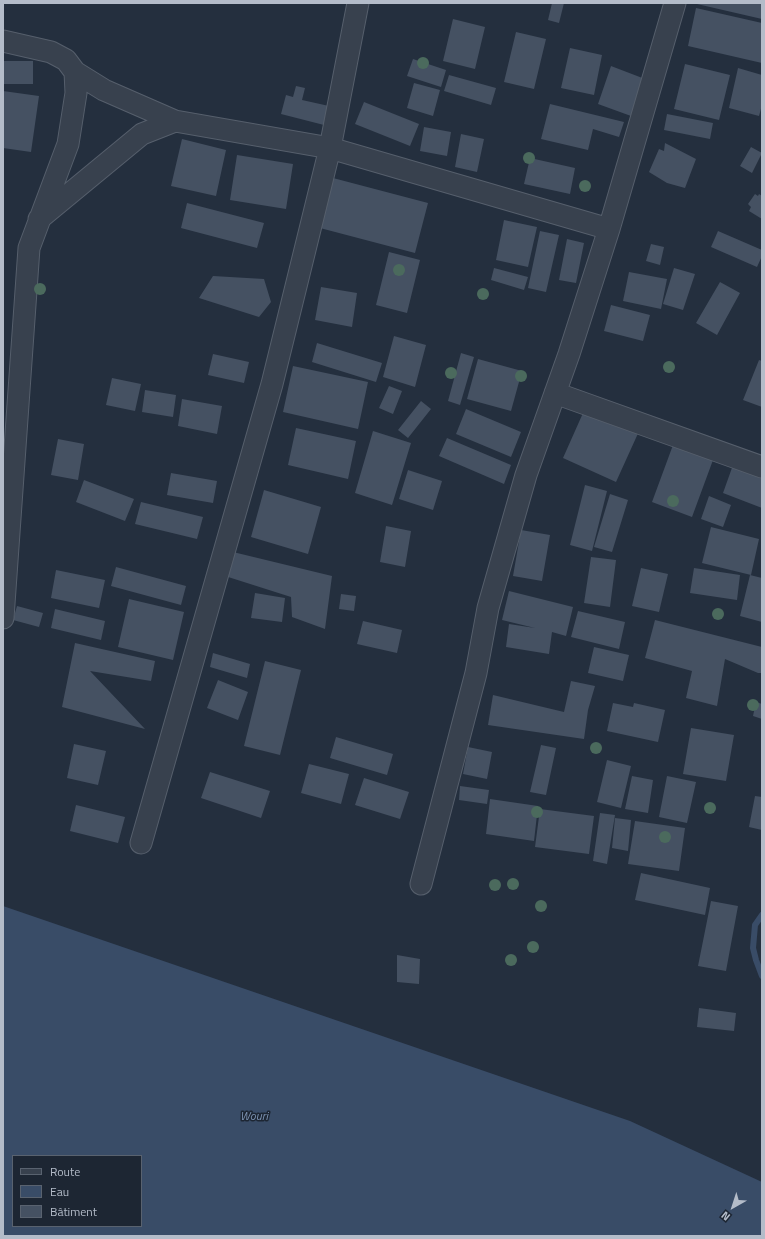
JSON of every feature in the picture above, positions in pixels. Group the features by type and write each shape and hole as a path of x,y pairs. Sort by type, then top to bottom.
{"street":[{"path":"141,843 272,384 330,148 358,3"},
{"path":"421,884 476,673 488,608 526,475 555,393 609,229 675,3"},
{"path":"3,41 51,52 66,60 75,72 104,90 175,120 330,148 609,229"},
{"path":"3,618 29,248 38,220 68,144 76,93 75,72"},
{"path":"38,220 142,134 175,120"},
{"path":"555,393 762,467"}],"water":[{"name":"Wouri","path":"3,906 630,1121 762,1182 762,1236 3,1236"}],"building":[{"path":"552,3 564,3 559,23 548,20"},
{"path":"762,3 762,19 697,4"},
{"path":"696,8 762,23 762,63 688,46"},
{"path":"453,19 485,27 475,69 443,61"},
{"path":"516,32 546,39 534,89 504,82"},
{"path":"570,48 602,55 594,95 561,88"},
{"path":"413,59 446,70 441,87 407,76"},
{"path":"3,61 33,61 33,84 3,84"},
{"path":"685,64 730,75 719,120 674,109"},
{"path":"611,66 645,79 631,116 598,104"},
{"path":"738,68 762,75 762,105 759,116 729,108"},
{"path":"449,75 496,88 491,105 444,91"},
{"path":"414,83 440,90 433,116 407,108"},
{"path":"296,86 305,88 302,100 329,106 324,125 281,114 286,95 293,97"},
{"path":"3,91 39,96 31,152 3,148"},
{"path":"364,102 419,124 410,146 355,124"},
{"path":"550,104 624,122 619,137 593,129 588,150 541,139"},
{"path":"667,114 713,123 710,139 664,130"},
{"path":"424,127 451,132 447,156 420,151"},
{"path":"461,134 484,139 477,172 455,167"},
{"path":"182,139 226,150 216,196 171,186"},
{"path":"665,143 696,159 685,188 667,183 649,172 659,149 664,151"},
{"path":"751,147 762,153 752,173 740,166"},
{"path":"237,155 293,164 286,209 230,200"},
{"path":"530,158 575,168 570,194 524,184"},
{"path":"333,178 428,203 415,253 320,228"},
{"path":"755,194 762,196 762,219 749,211 751,207 748,204"},
{"path":"187,203 264,223 257,248 181,228"},
{"path":"504,220 537,227 528,267 496,260"},
{"path":"540,231 559,235 546,292 528,288"},
{"path":"718,231 762,250 762,256 757,267 711,247"},
{"path":"567,239 584,243 576,283 559,280"},
{"path":"651,244 664,247 660,265 646,261"},
{"path":"389,252 420,260 407,313 376,305"},
{"path":"494,268 528,277 524,290 491,280"},
{"path":"674,268 695,274 683,310 663,304"},
{"path":"629,272 667,279 661,309 623,301"},
{"path":"213,276 264,279 271,302 259,317 199,298"},
{"path":"720,282 740,293 717,335 696,323"},
{"path":"321,287 357,293 352,327 315,320"},
{"path":"611,305 650,315 643,341 604,331"},
{"path":"394,336 426,345 415,387 383,377"},
{"path":"317,343 382,363 376,382 312,362"},
{"path":"461,353 474,357 460,405 448,401"},
{"path":"213,354 249,362 244,383 208,375"},
{"path":"478,359 522,371 511,411 467,399"},
{"path":"759,360 762,361 762,407 743,400"},
{"path":"293,366 368,382 358,429 283,412"},
{"path":"112,378 141,384 135,411 106,405"},
{"path":"389,386 402,391 393,414 379,408"},
{"path":"145,390 176,395 173,417 142,412"},
{"path":"182,399 222,406 217,434 178,426"},
{"path":"421,401 431,409 408,438 398,430"},
{"path":"587,404 640,429 616,482 563,458"},
{"path":"466,409 521,432 511,457 456,434"},
{"path":"296,428 356,441 348,479 288,465"},
{"path":"373,431 411,443 392,505 355,493"},
{"path":"447,438 511,465 504,484 439,456"},
{"path":"58,439 84,444 78,480 51,475"},
{"path":"673,445 713,460 692,517 652,502"},
{"path":"733,465 762,476 762,508 723,493"},
{"path":"408,470 442,481 433,510 399,499"},
{"path":"171,473 217,481 213,503 167,495"},
{"path":"84,480 134,499 125,521 76,502"},
{"path":"585,485 607,491 592,551 570,545"},
{"path":"264,490 321,507 308,554 251,537"},
{"path":"610,494 628,500 612,552 594,547"},
{"path":"709,496 731,505 723,527 701,519"},
{"path":"141,502 203,517 197,539 135,524"},
{"path":"386,526 411,531 405,567 380,562"},
{"path":"711,527 759,539 751,575 702,563"},
{"path":"521,530 550,535 542,581 513,576"},
{"path":"233,552 332,576 325,629 292,617 291,597 225,576"},
{"path":"591,557 616,560 610,607 584,603"},
{"path":"116,567 186,586 181,605 111,586"},
{"path":"641,568 668,574 659,612 632,606"},
{"path":"694,568 740,575 737,600 690,593"},
{"path":"56,570 105,580 99,608 51,598"},
{"path":"750,575 762,578 762,622 740,616"},
{"path":"509,591 573,607 566,636 552,632 549,654 506,647 509,624 535,628 502,620"},
{"path":"255,593 285,598 282,622 251,618"},
{"path":"341,594 356,596 354,611 339,609"},
{"path":"129,599 184,612 173,660 118,647"},
{"path":"17,606 43,613 39,627 13,620"},
{"path":"55,609 105,621 101,640 51,628"},
{"path":"578,611 625,622 619,649 571,637"},
{"path":"655,620 762,647 762,673 758,673 725,659 717,706 686,698 692,671 645,658"},
{"path":"363,621 402,630 397,653 357,644"},
{"path":"75,643 155,661 151,681 90,671 145,729 62,707"},
{"path":"594,647 629,655 623,681 588,673"},
{"path":"213,653 250,664 247,678 210,667"},
{"path":"265,661 301,670 280,755 244,746"},
{"path":"218,680 248,692 238,720 207,708"},
{"path":"571,681 595,686 588,710 584,739 488,725 493,695 564,712"},
{"path":"756,702 762,704 762,719 753,716"},
{"path":"613,703 633,707 634,703 665,710 658,742 607,731"},
{"path":"691,728 734,735 726,781 683,774"},
{"path":"336,737 393,754 387,775 330,758"},
{"path":"74,744 106,751 98,785 67,778"},
{"path":"541,745 556,748 546,795 530,792"},
{"path":"468,747 492,752 487,779 463,774"},
{"path":"607,760 631,766 621,808 597,802"},
{"path":"309,764 349,774 341,804 301,793"},
{"path":"210,772 270,791 261,818 201,798"},
{"path":"632,776 653,780 648,813 625,809"},
{"path":"667,776 696,782 687,823 659,817"},
{"path":"364,778 409,792 400,819 355,805"},
{"path":"460,786 489,790 487,804 459,800"},
{"path":"755,796 762,797 762,830 749,827"},
{"path":"490,799 538,806 534,841 486,834"},
{"path":"76,805 125,817 118,843 70,831"},
{"path":"540,809 594,816 589,854 535,847"},
{"path":"600,813 615,815 607,864 593,861"},
{"path":"615,818 631,820 628,851 612,848"},
{"path":"635,821 685,828 679,871 628,864"},
{"path":"641,873 710,888 705,915 635,900"},
{"path":"711,901 738,906 726,971 698,966"},
{"path":"397,955 420,959 419,984 397,982"},
{"path":"699,1008 736,1013 734,1031 697,1027"}],"waterway":[{"path":"762,915 755,925 753,948 762,976"}]}
